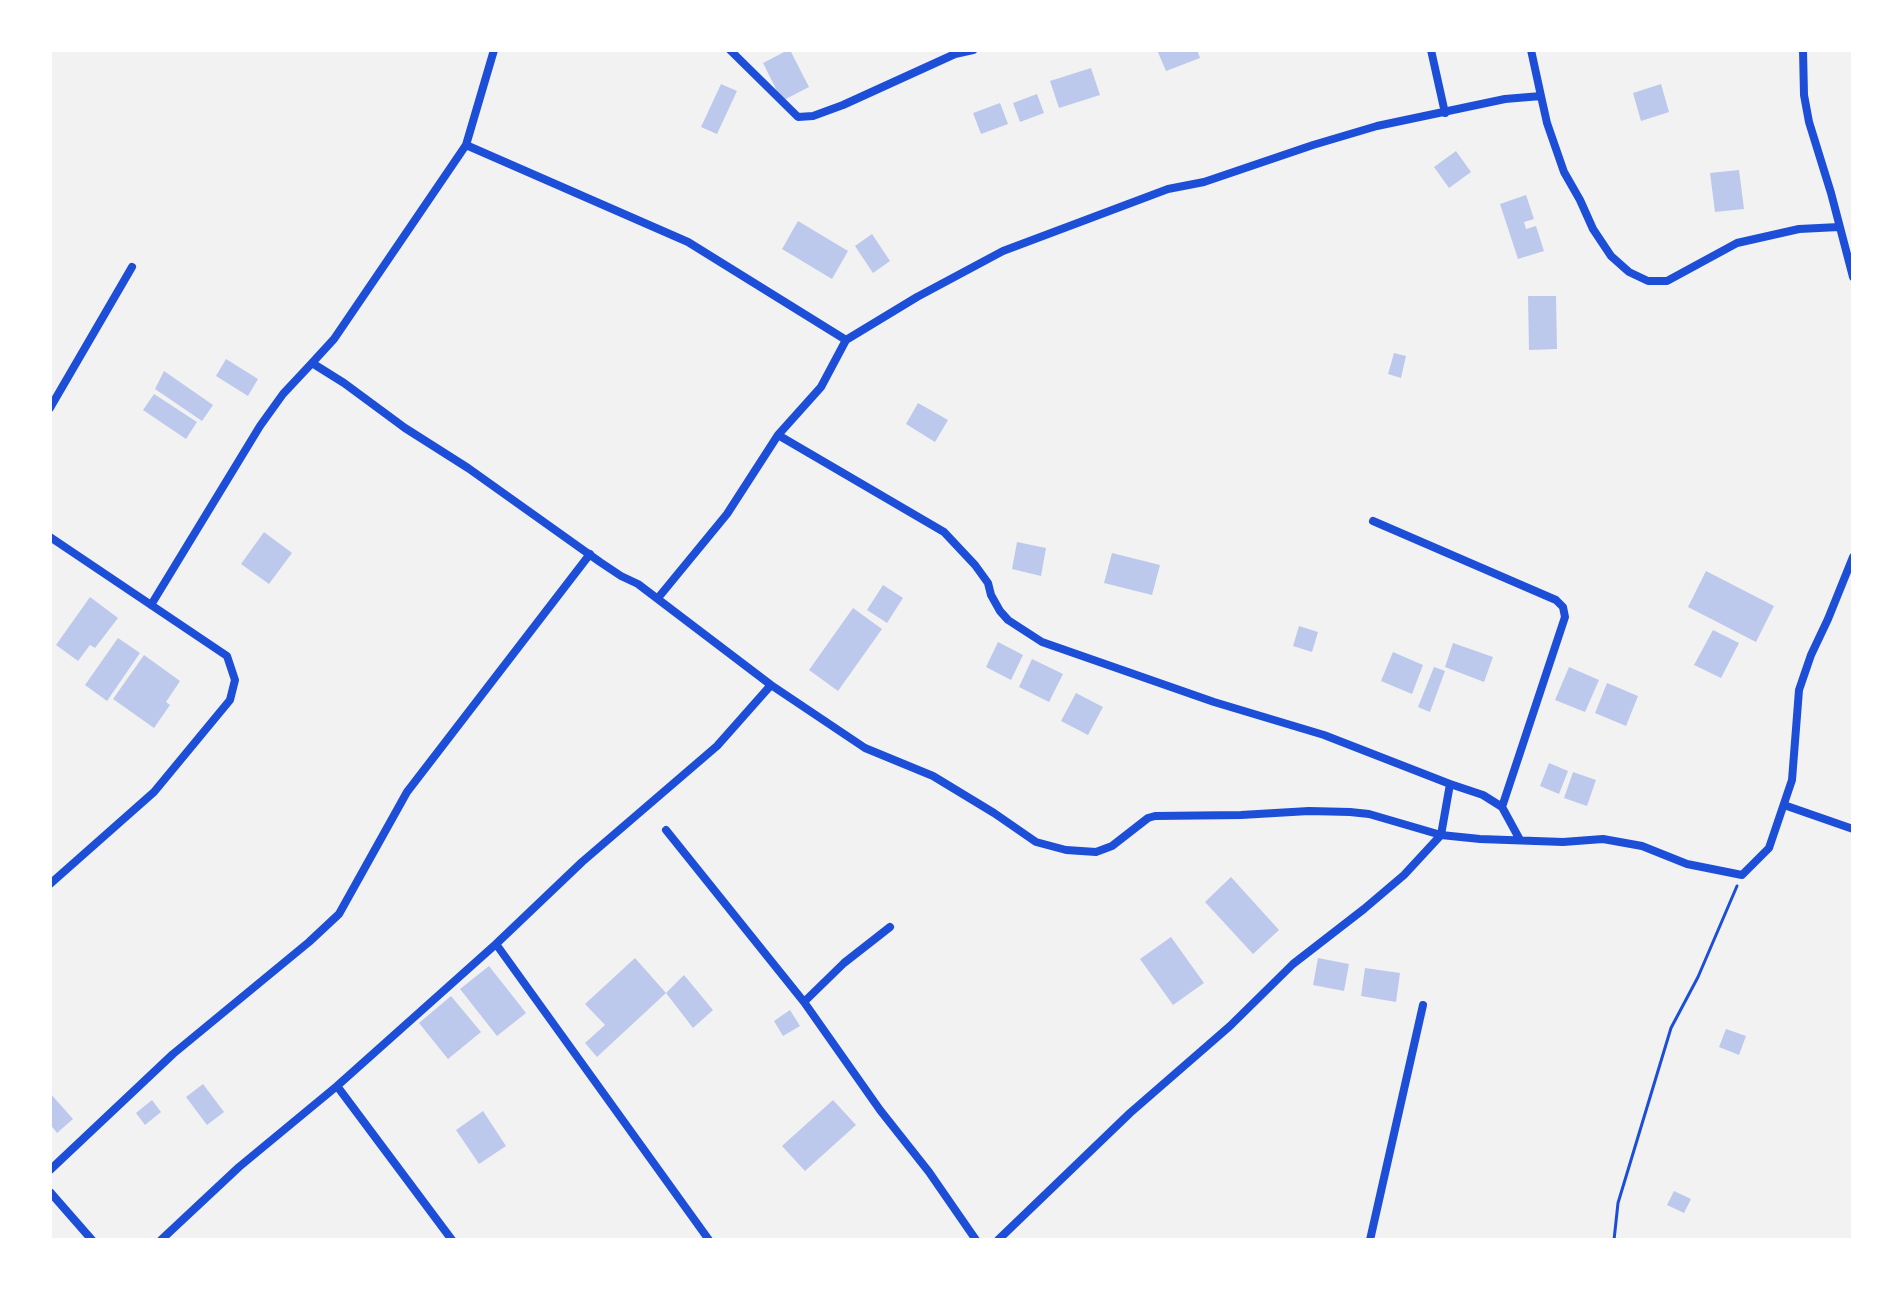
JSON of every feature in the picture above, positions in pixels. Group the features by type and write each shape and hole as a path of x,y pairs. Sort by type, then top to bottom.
{"street":[{"path":"151,605 260,426 283,394 334,339 466,145 494,50"},
{"path":"730,50 798,117 813,116 843,105 954,52 973,50"},
{"path":"1431,50 1445,113"},
{"path":"1531,50 1547,123 1564,172 1593,229 1611,256 1629,272 1648,281 1667,281 1737,243 1799,229 1839,227"},
{"path":"1803,50 1807,109 1853,277"},
{"path":"658,598 727,514 778,435 821,387 846,340 917,297 1003,251 1168,189 1204,182 1377,126 1505,99 1541,96"},
{"path":"466,145 688,242 846,340"},
{"path":"50,408 132,267"},
{"path":"312,363 600,562 638,584 771,685 865,748 933,776 1036,842 1087,853 1104,850 1148,818 1163,815 1350,812 1369,814 1441,835 1563,842 1603,839 1642,846 1687,864 1742,875 1769,848 1792,780 1799,690 1853,557"},
{"path":"778,435 944,532 975,565 1008,620 1042,642 1214,702 1324,735 1483,795 1502,807 1520,840"},
{"path":"1373,521 1556,600 1563,607 1565,617 1502,807"},
{"path":"50,537 227,656 235,680 230,700 154,792 50,884"},
{"path":"50,1170 173,1054 339,914 407,792 590,554"},
{"path":"161,1240 239,1167 337,1086 496,944 582,862 717,746 771,685"},
{"path":"998,1240 1130,1113 1230,1026 1293,964 1404,875 1441,835 1450,784"},
{"path":"1784,805 1853,829"},
{"path":"666,830 804,1002 976,1240"},
{"path":"804,1002 844,963 890,927"},
{"path":"496,944 709,1240"},
{"path":"1370,1240 1423,1005"},
{"path":"337,1086 452,1240"},
{"path":"50,1192 92,1240"}],"path":[{"path":"1614,1240 1618,1203 1671,1028 1698,977 1742,875"}],"building":[{"path":"788,50 809,87 782,101 763,63"},
{"path":"1157,50 1197,50 1200,58 1166,71"},
{"path":"1091,68 1100,95 1059,108 1050,81"},
{"path":"721,84 737,91 717,134 701,127"},
{"path":"1661,84 1669,112 1641,121 1633,93"},
{"path":"1037,94 1044,113 1020,122 1013,103"},
{"path":"1000,103 1008,124 981,134 973,113"},
{"path":"1456,151 1471,172 1449,188 1434,167"},
{"path":"1739,170 1744,209 1715,212 1710,173"},
{"path":"1526,195 1534,219 1524,222 1526,229 1536,226 1544,251 1518,259 1500,204"},
{"path":"798,221 848,251 832,279 782,249"},
{"path":"872,234 890,261 873,273 855,246"},
{"path":"1528,296 1556,296 1557,349 1529,350"},
{"path":"1394,353 1406,356 1401,378 1388,374"},
{"path":"226,359 258,379 248,396 216,376"},
{"path":"164,371 213,405 202,421 155,389"},
{"path":"154,394 197,422 186,439 143,410"},
{"path":"918,403 948,420 935,442 906,424"},
{"path":"264,532 292,553 269,584 241,564"},
{"path":"1017,542 1046,548 1041,576 1012,569"},
{"path":"1112,553 1160,565 1152,595 1104,583"},
{"path":"1706,571 1774,606 1756,642 1688,607"},
{"path":"883,585 903,598 887,623 867,610"},
{"path":"90,597 118,618 95,648 90,645 78,661 56,645"},
{"path":"853,608 882,629 838,691 809,670"},
{"path":"1299,626 1318,632 1312,652 1293,646"},
{"path":"1713,630 1739,643 1721,678 1694,665"},
{"path":"118,638 140,653 107,701 85,685"},
{"path":"998,642 1023,655 1011,680 986,667"},
{"path":"1453,643 1493,657 1484,682 1445,667"},
{"path":"1393,652 1423,665 1412,694 1381,681"},
{"path":"144,655 180,681 166,702 170,705 154,728 113,699"},
{"path":"1032,659 1063,674 1049,702 1019,687"},
{"path":"1434,667 1445,671 1430,712 1418,707"},
{"path":"1569,667 1599,680 1585,712 1555,700"},
{"path":"1607,683 1638,696 1626,726 1595,713"},
{"path":"1076,693 1103,707 1088,735 1061,721"},
{"path":"1549,763 1568,771 1559,794 1540,786"},
{"path":"1573,772 1596,780 1587,806 1564,798"},
{"path":"1231,877 1279,930 1253,954 1205,902"},
{"path":"1171,937 1204,983 1173,1005 1140,959"},
{"path":"635,958 666,993 597,1057 585,1043 605,1025 585,1004"},
{"path":"1318,958 1349,964 1344,991 1313,985"},
{"path":"489,966 526,1013 497,1036 460,989"},
{"path":"1365,968 1400,973 1396,1002 1361,996"},
{"path":"684,975 713,1010 693,1028 666,993"},
{"path":"451,996 481,1032 448,1059 419,1023"},
{"path":"790,1010 800,1026 783,1036 774,1021"},
{"path":"1726,1029 1746,1036 1739,1055 1719,1047"},
{"path":"203,1084 224,1112 207,1125 186,1097"},
{"path":"50,1093 73,1119 57,1133 50,1124"},
{"path":"152,1100 161,1112 145,1125 136,1113"},
{"path":"833,1100 856,1125 805,1171 782,1146"},
{"path":"483,1111 506,1146 479,1164 456,1130"},
{"path":"1674,1191 1691,1199 1684,1213 1667,1205"}]}
